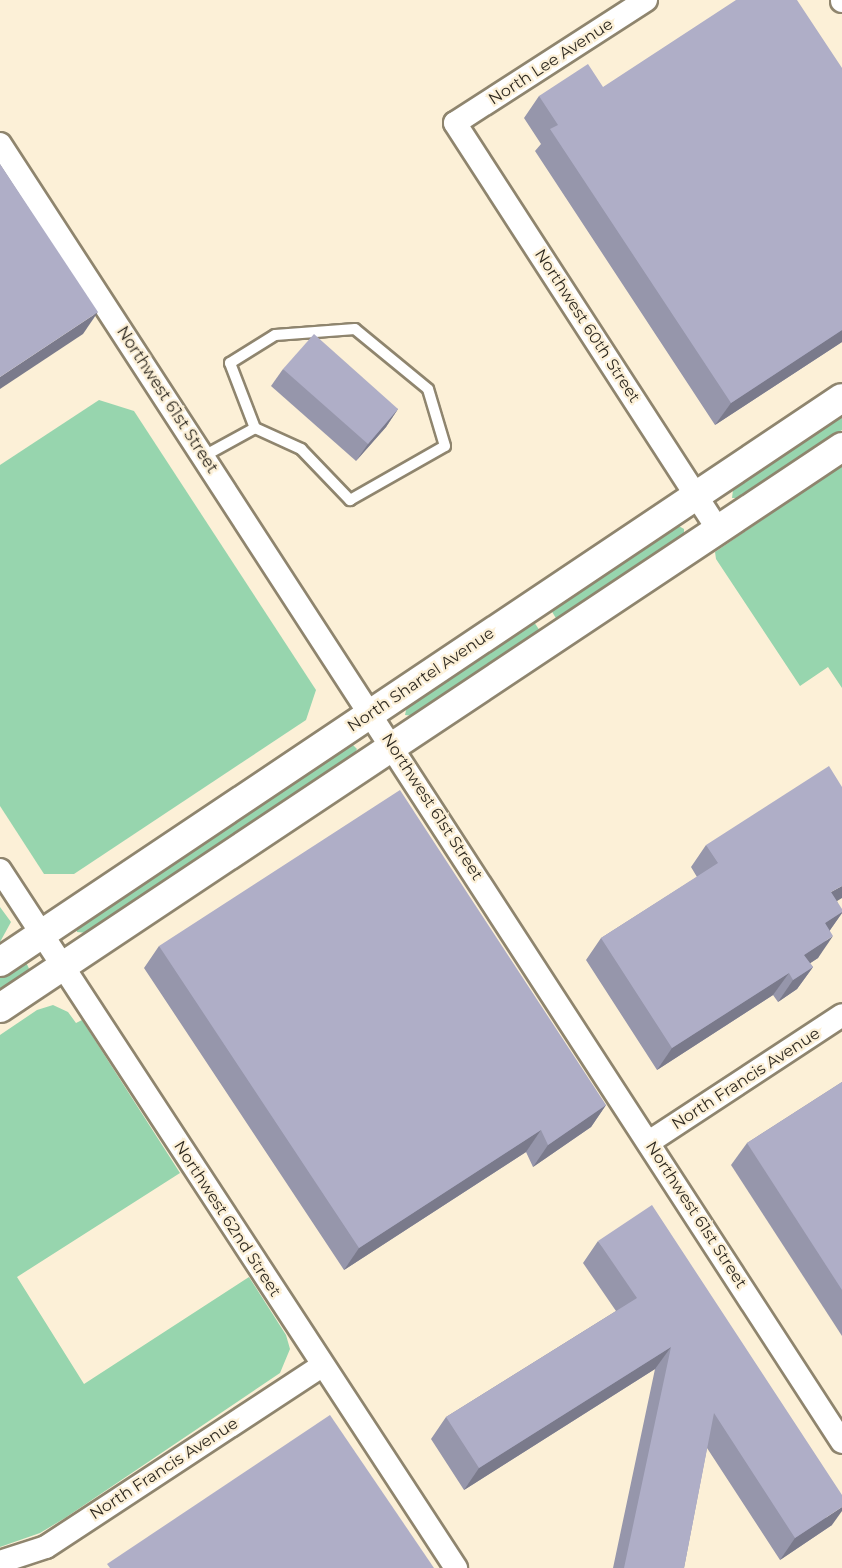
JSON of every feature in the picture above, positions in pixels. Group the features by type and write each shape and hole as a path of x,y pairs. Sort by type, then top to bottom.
{"street":[{"name":"North Lee Avenue","path":"455,123 646,0"},
{"name":"Northwest 60th Street","path":"455,123 718,529"},
{"name":"Northwest 61st Street","path":"0,144 393,746 842,1442"},
{"name":"North Shartel Avenue","path":"0,962 842,398"},
{"path":"0,1008 842,447"},
{"name":"Northwest 62nd Street","path":"0,870 456,1568"},
{"name":"North Francis Avenue","path":"649,1142 842,1015"},
{"name":"North Francis Avenue","path":"0,1562 46,1547 322,1365"}],"lane":[{"path":"355,329 428,388 445,446 350,500 301,449 255,428 230,363 275,335 355,329"},
{"path":"204,456 255,428"}],"green space":[{"path":"99,400 134,411 316,690 306,720 74,874 44,874 0,806 0,465"},
{"path":"842,416 842,430 742,498 732,498 733,490"},
{"path":"842,465 842,688 828,667 800,686 716,559 715,552"},
{"path":"677,525 684,529 684,535 557,620 551,610"},
{"path":"534,622 540,631 414,716 405,715 407,706"},
{"path":"351,743 357,749 354,754 87,933 77,932 76,927"},
{"path":"0,907 11,922 0,942"},
{"path":"26,962 30,971 0,992 0,978"},
{"path":"53,1005 68,1012 76,1023 82,1020 180,1173 17,1277 84,1384 249,1277 286,1335 290,1349 280,1373 65,1518 40,1533 0,1547 0,1035 37,1010"}],"building":[{"path":"736,0 797,0 842,68 842,330 731,403 550,129 558,125 539,96 588,64 603,87"},
{"path":"0,164 98,312 0,377"},
{"path":"314,334 398,409 368,444 283,369"},
{"path":"829,766 842,787 842,886 831,892 842,912 825,923 833,936 804,955 813,967 793,980 789,973 672,1048 601,938 718,863 706,845"},
{"path":"400,790 606,1105 548,1145 541,1130 359,1248 159,946"},
{"path":"842,1082 842,1290 747,1143"},
{"path":"652,1205 842,1495 842,1507 795,1538 714,1413 684,1568 624,1568 671,1347 479,1468 446,1417 637,1298 598,1241"},
{"path":"330,1415 434,1568 110,1568 107,1564"}]}
